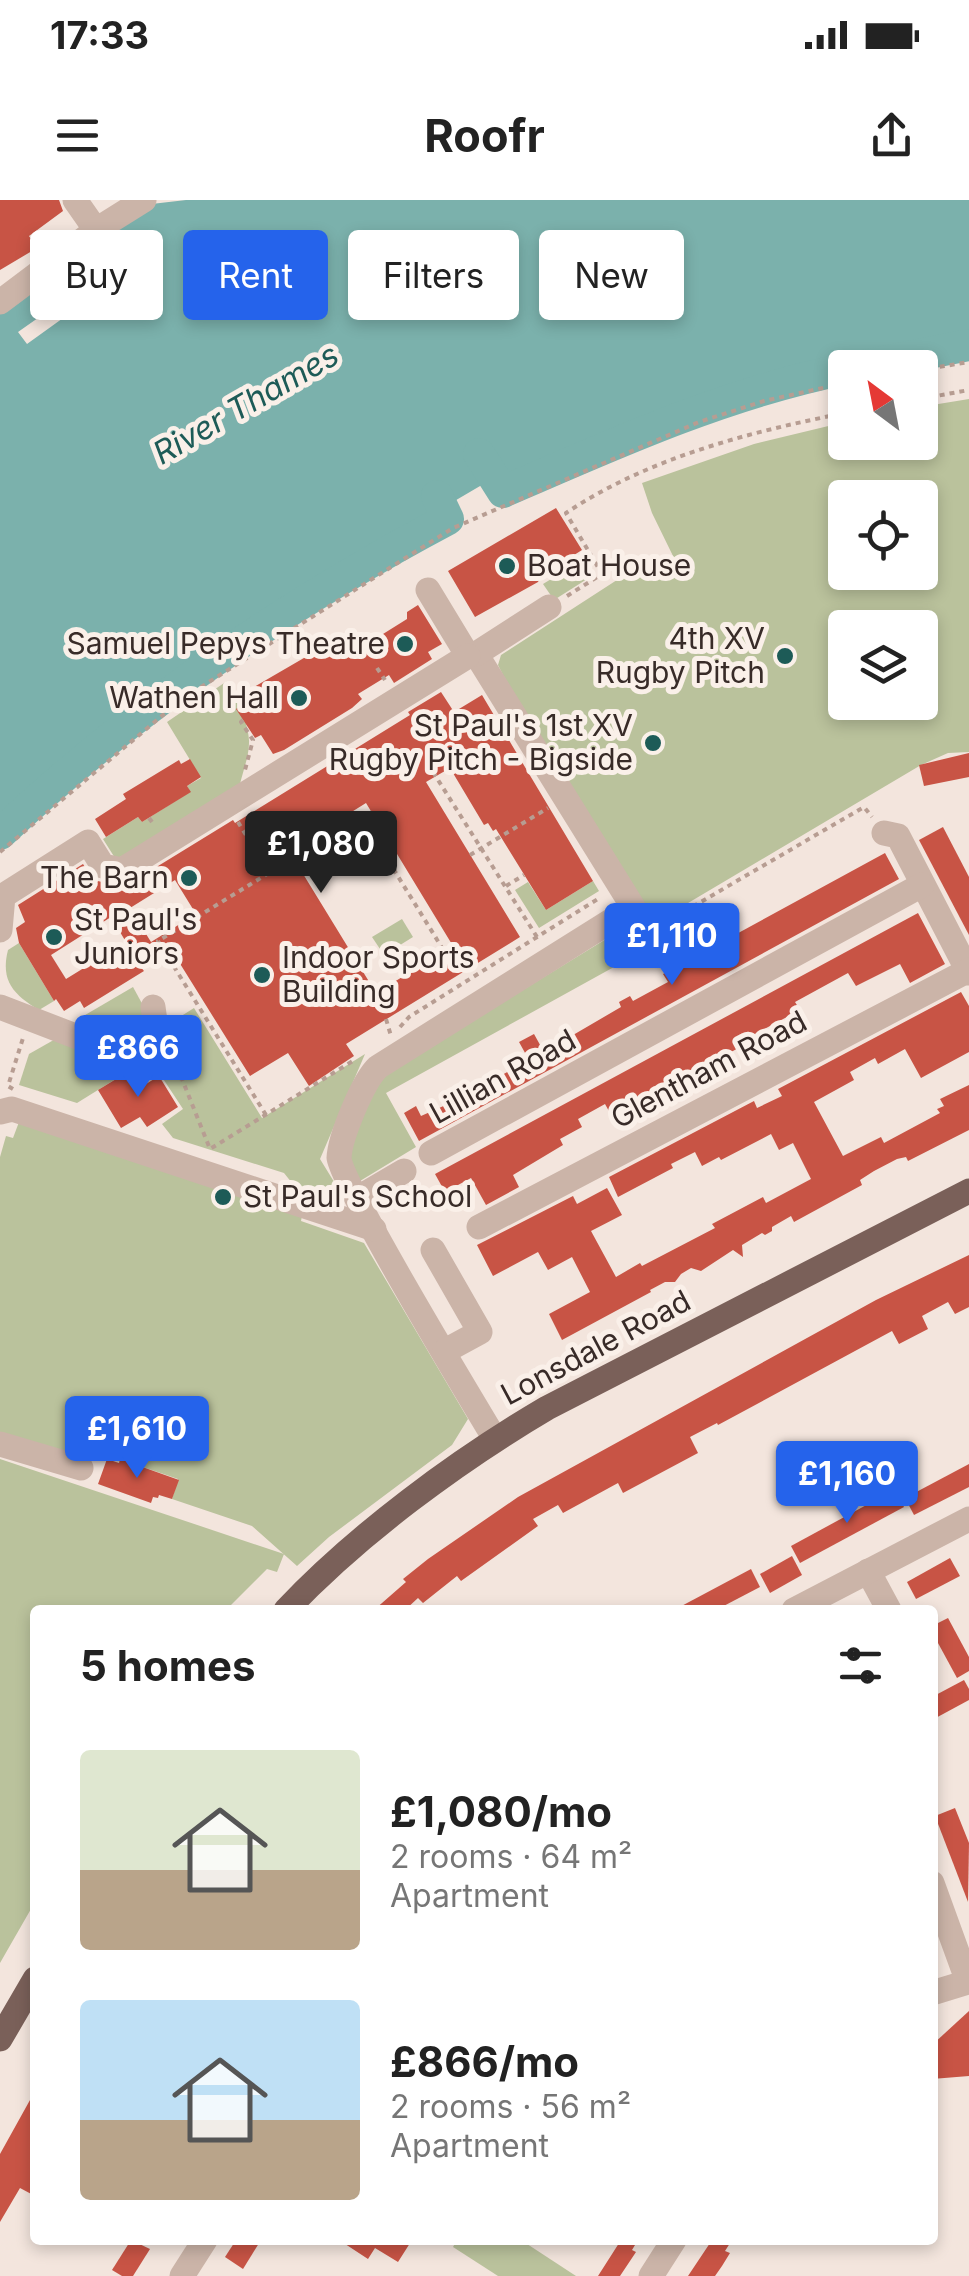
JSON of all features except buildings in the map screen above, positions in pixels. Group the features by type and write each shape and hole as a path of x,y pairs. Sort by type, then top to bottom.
{"main road":[{"name":"Lonsdale Road","path":"292,1605 392,1516 494,1439 546,1408 969,1191"},
{"path":"0,2039 30,1988"}],"street":[{"path":"75,200 96,230 144,200"},
{"path":"0,302 30,280"},
{"path":"428,590 632,907 378,1067 367,1078 339,1156 344,1174 374,1229 494,1439"},
{"path":"0,930 3,896 88,842 103,866 122,870 549,607"},
{"path":"884,833 898,836 969,971"},
{"name":"Lillian Road","path":"431,1153 922,886"},
{"name":"Glentham Road","path":"479,1227 969,971"},
{"path":"0,1007 143,1062 156,1021 152,1007"},
{"path":"0,1112 12,1109 374,1229"},
{"path":"358,1198 404,1171"},
{"path":"396,1267 440,1246 479,1319 445,1351"},
{"path":"0,1444 81,1468"},
{"path":"804,1605 969,1519"},
{"path":"868,1572 885,1605"},
{"path":"938,1899 969,1982 938,1992"},
{"path":"190,2273 204,2245"},
{"path":"651,2276 671,2245"}],"path":[{"path":"938,367 969,362"},
{"path":"0,852 182,700 453,528 699,422 764,401 828,387"},
{"path":"938,396 969,390"},
{"path":"549,607 602,574 566,512 584,500 700,450 828,417"},
{"path":"244,720 241,722 253,740 243,780 250,791"},
{"path":"253,740 262,737"},
{"path":"434,772 538,936"},
{"path":"470,856 564,797"},
{"path":"227,805 271,872 158,941 266,1115"},
{"path":"632,907 656,925 864,807 884,833"},
{"path":"294,859 372,812"},
{"path":"362,818 444,951"},
{"path":"506,886 524,876"},
{"path":"409,894 418,889"},
{"path":"391,1037 408,1018 605,894"},
{"path":"514,940 519,948"},
{"path":"8,1086 25,1030"},
{"path":"143,1062 182,1079 210,1149 365,1054"},
{"path":"0,1083 22,1094"}],"green space":[{"path":"969,399 969,752 948,753 921,765 683,906 656,918 643,910 498,665 501,655 637,567 673,556 642,483 754,444 828,426 828,460 938,460 938,404"},
{"path":"584,559 595,574 554,600 543,584"},
{"path":"227,681 249,736 240,784 115,858 103,839 138,817 142,822 190,792 187,786 201,778 167,722"},
{"path":"593,881 599,891 539,928 515,890 528,882 546,910"},
{"path":"402,919 413,937 384,955 372,937"},
{"path":"629,925 661,941 386,1093 416,1147 360,1181 348,1159 374,1081"},
{"path":"19,943 54,1001 39,1010 16,993 8,979 8,950"},
{"path":"133,987 145,1009 139,1048 74,1026 80,1018"},
{"path":"194,1008 262,1118 365,1054 320,1159 344,1198 335,1202 300,1193 284,1173 173,1138 162,1124 183,1109 156,1068 167,1025"},
{"path":"59,1037 135,1067 77,1103 19,1085 29,1054"},
{"path":"19,1122 302,1216 301,1221 364,1243 468,1419 452,1445 329,1537 297,1566 252,1526 172,1499 178,1479 102,1453 99,1458 90,1455 87,1462 0,1437 0,1157 6,1136 13,1138"},
{"path":"0,1459 284,1554 277,1572 267,1569 231,1605 30,1605 30,1911 0,1963"},
{"path":"529,2245 576,2276 498,2276 453,2247"}],"water":[{"name":"River Thames","path":"186,200 969,200 969,345 938,351 828,350 828,373 644,430 503,492 492,479 446,506 448,519 328,587 213,661 103,744 0,834 0,311 30,289 30,320 163,320 163,230 109,230 143,205"}],"pier":[{"path":"35,320 60,320 27,344 18,332"}],"waterway":[{"path":"938,351 969,345"},
{"path":"479,454 503,492 713,406 828,373"},
{"path":"0,834 103,744 213,661 328,587 448,519 437,496"}],"place":[{"name":"Boat House","path":"507,566"},
{"name":"Samuel Pepys Theatre","path":"405,644"},
{"name":"4th XV Rugby Pitch","path":"785,656"},
{"name":"Wathen Hall","path":"299,698"},
{"name":"St Paul's 1st XV Rugby Pitch - Bigside","path":"653,743"},
{"name":"The Barn","path":"189,878"},
{"name":"St Paul's Juniors","path":"54,937"},
{"name":"Indoor Sports Building","path":"262,975"},
{"name":"St Paul's School","path":"223,1197"}]}
